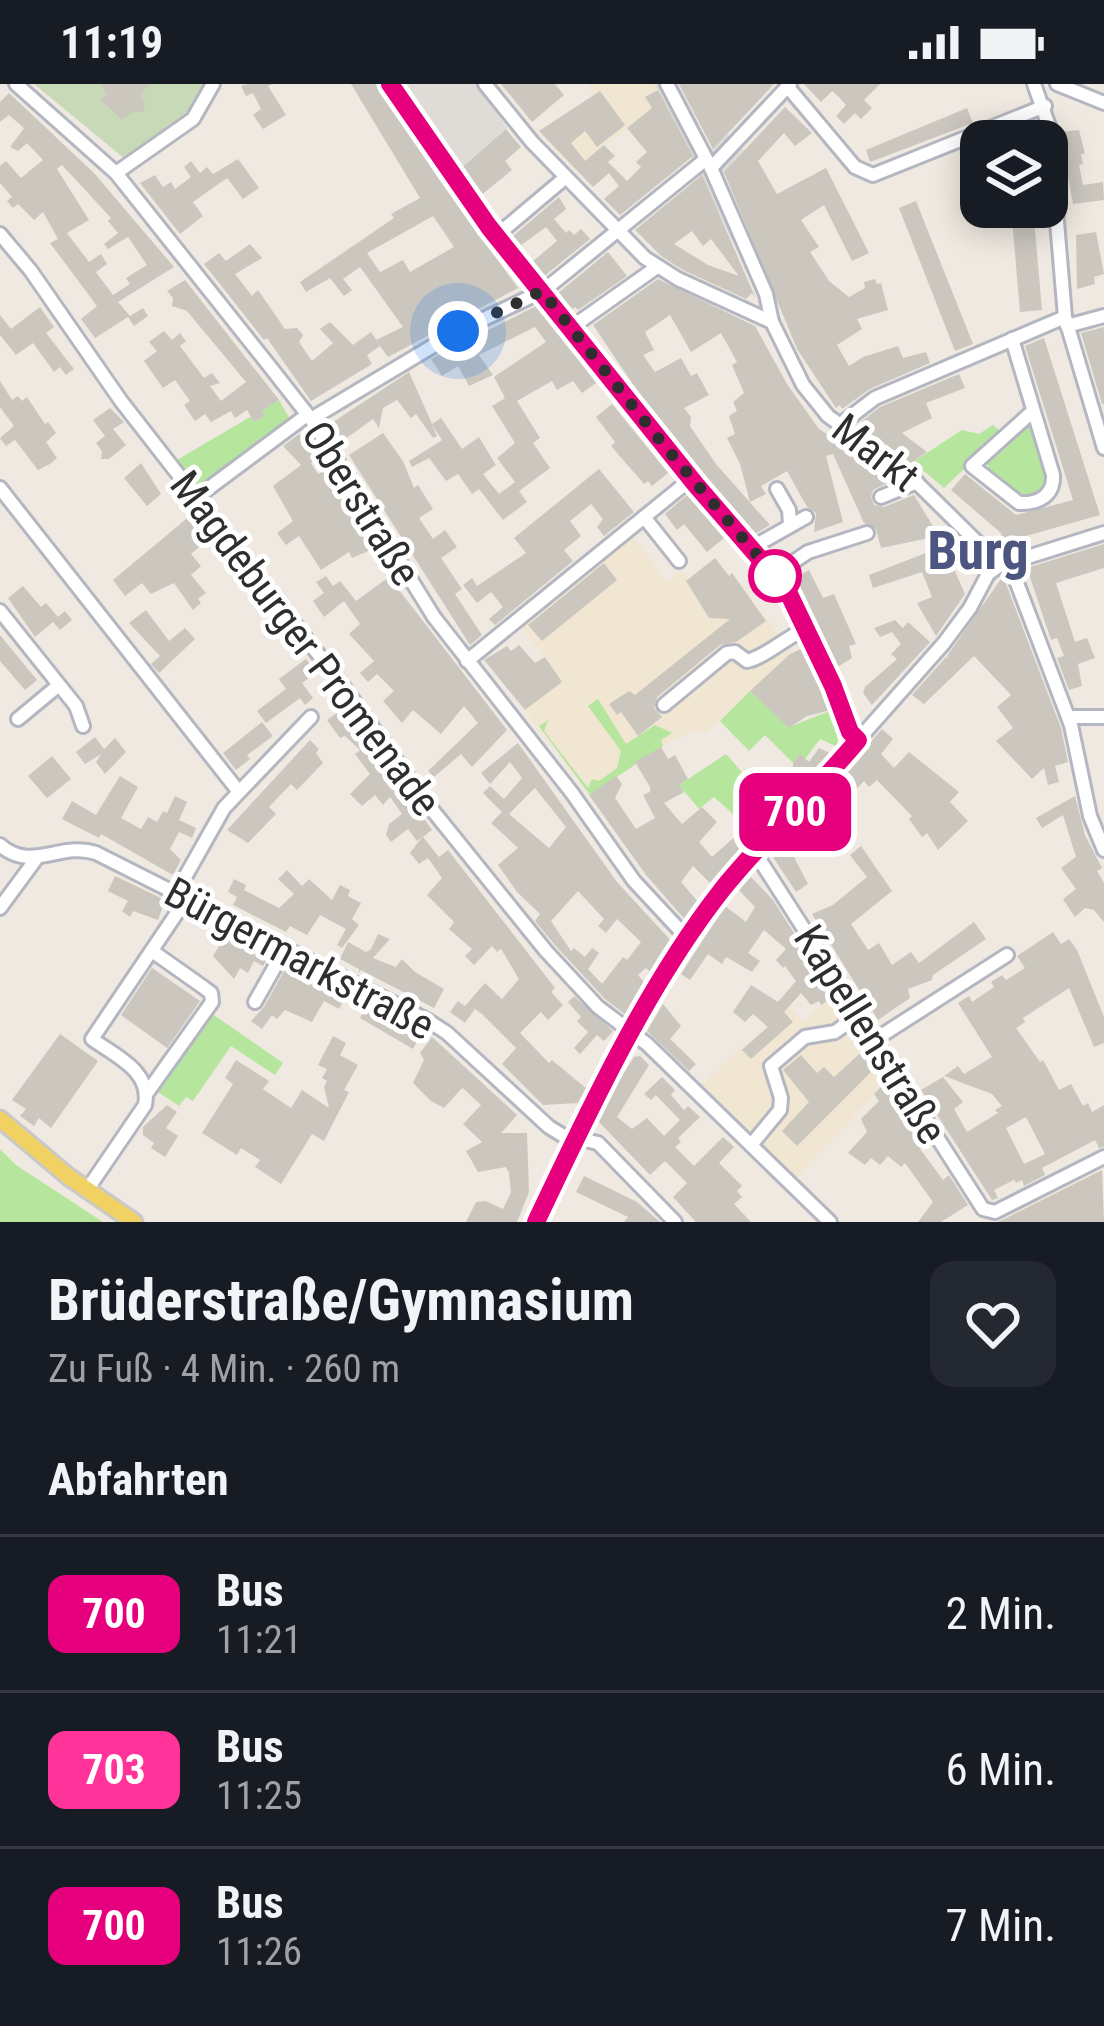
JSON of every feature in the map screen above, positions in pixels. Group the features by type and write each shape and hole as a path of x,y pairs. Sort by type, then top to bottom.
{"main road":[{"path":"0,1119 134,1222"}],"street":[{"name":"Oberstraße","path":"16,84 116,172 309,417 412,585 467,661 572,793 634,881 688,939"},
{"path":"116,172 193,119 213,84"},
{"path":"390,84 496,236 795,603 850,732 858,740"},
{"name":"Markt","path":"667,84 709,163 766,294 772,322 803,385 820,408 917,482 982,546 1009,562"},
{"path":"1035,84 1045,106 1066,321 1104,448"},
{"path":"1057,84 1104,103"},
{"path":"488,85 566,177 657,267 772,322"},
{"path":"197,497 309,417 458,331 542,291 616,229 735,142 789,85 855,167 873,175 1045,106"},
{"path":"496,236 566,177"},
{"name":"Magdeburger Promenade","path":"0,234 121,401 473,861 570,979 830,1222"},
{"path":"572,327 657,267"},
{"path":"841,424 865,403 1012,339 1066,321 1104,316"},
{"path":"1012,339 1033,411 1054,485 1042,499 1019,503 972,466 1033,411"},
{"path":"467,661 691,478"},
{"path":"881,497 917,482"},
{"path":"0,488 239,792"},
{"path":"777,489 789,510 790,524"},
{"path":"644,517 679,560"},
{"path":"751,548 806,517"},
{"path":"775,575 808,552 867,533"},
{"path":"536,1222 575,1136 632,1033 721,892 944,643 988,574 1009,562 1104,533"},
{"path":"982,546 988,574"},
{"path":"1009,562 1068,717 1090,816 1104,850"},
{"path":"0,611 76,706 83,726"},
{"path":"664,705 727,653 755,661 779,641 807,628"},
{"path":"18,719 59,685"},
{"path":"147,1093 135,1070 92,1039 152,951 212,826 311,717"},
{"path":"1068,717 1104,717"},
{"path":"0,845 20,858 35,860 0,908"},
{"name":"Bürgermarkstraße","path":"35,860 63,850 86,850 437,1026 549,1127 598,1143 675,1222"},
{"name":"Kapellenstraße","path":"756,854 978,1204 988,1212 1104,1157"},
{"path":"255,1002 286,947"},
{"path":"87,1190 145,1105 147,1093 212,1002 203,987 152,951"},
{"path":"876,1039 1007,955"},
{"path":"751,1144 781,1110 771,1066 805,1037 835,1032 860,1014"}],"shaded area":[{"path":"397,84 478,84 507,128 454,173"},
{"path":"587,84 655,84 658,90 646,97 652,108 575,170 542,134 595,95"},
{"path":"655,84 678,84 711,148 727,134 744,150 724,174 772,291 760,297"},
{"path":"632,536 667,581 682,570 689,579 715,558 732,573 792,653 706,733 692,731 654,751 590,795 525,710 562,682 521,626"},
{"path":"834,995 888,1080 796,1178 702,1084 789,1006 803,1021"}],"green space":[{"path":"34,84 204,84 181,118 125,159"},
{"path":"279,400 292,423 201,489 177,460"},
{"path":"1031,423 1050,476 1045,490 1026,501 991,476 987,462"},
{"path":"993,425 1002,433 944,488 913,462 962,430 979,434"},
{"path":"750,691 789,727 835,709 838,747 820,739 805,759 800,755 793,763 765,735 749,751 720,721"},
{"path":"598,699 626,744 655,725 672,733 661,740 663,746 590,795 539,726 548,720 544,731 588,788 592,779 599,781 617,768 621,751 588,706"},
{"path":"726,754 780,815 759,837 714,797 699,809 679,785"},
{"path":"211,1013 283,1063 275,1075 231,1046 193,1101 186,1097 179,1106 155,1090"},
{"path":"0,1149 16,1165 103,1222 0,1222"}],"building":[{"path":"100,84 149,84 140,96 144,111 122,120 100,99 107,94"},
{"path":"273,84 268,86 286,115 263,129 253,115 261,109 253,93 246,96 241,86"},
{"path":"351,84 378,84 440,181 518,288 388,357 380,346 367,355 372,364 311,401 267,338 204,264 219,253 226,261 250,244 262,258 235,274 252,296 258,290 285,329 297,328 303,335 299,342 312,361 333,343 320,329 330,322 353,345 371,332 376,340 403,327 360,267 343,279 352,290 344,296 330,278 306,292 300,282 420,198","holes":["433,216 454,247 410,272 403,260 380,272 367,253"]},
{"path":"501,84 555,84 564,95 532,122"},
{"path":"679,84 774,84 713,149"},
{"path":"804,84 880,84 864,100 872,108 861,119 855,113 844,124 836,116 846,105 839,97 832,91 821,102"},
{"path":"658,90 693,156 620,215 604,199 619,186 609,173 593,187 539,131 600,91 625,125 597,147 585,131 571,143 585,161 604,145 615,156 608,162 627,181 647,152 627,128 652,108 645,97"},
{"path":"9,93 94,173 174,267 118,302 130,316 143,308 148,316 134,326 128,317 95,338 81,319 97,306 50,243 58,239 43,212 34,220 18,204 13,208 7,201 12,197 0,183 0,166 6,161 21,178 43,160 27,143 18,151 10,147 24,128 9,115 0,122 0,102","holes":["62,165 111,218 108,221 118,233 104,244 108,249 128,237 147,265 126,278 130,284 113,295 96,272 107,264 101,254 89,262 67,233 89,220 57,169"]},
{"path":"785,107 812,133 795,146 784,133 758,161 777,194 826,168 869,253 852,261 824,205 801,220 819,247 810,252 829,281 849,297 865,288 864,282 875,279 881,283 888,310 857,319 862,329 837,345 849,366 898,346 903,358 926,352 930,363 870,389 842,409 840,405 836,408 797,349 724,172"},
{"path":"967,108 972,120 960,120 960,128 870,162 866,150"},
{"path":"506,129 521,147 505,161 512,170 480,196 461,168"},
{"path":"1079,130 1085,154 1079,165 1083,185 1103,182 1104,200 1073,204 1068,131"},
{"path":"238,159 259,188 243,199 227,178 193,202 203,216 180,234 140,183 155,175 163,187 171,182 175,189 191,177 184,167 191,161 200,173 207,167 213,174"},
{"path":"702,175 756,299 752,293 746,299 683,270 635,230","holes":["692,231 703,246 711,239 739,276 708,265 674,244"]},
{"path":"559,197 566,209 554,219 566,233 569,230 574,235 581,229 590,239 543,277 532,262 557,241 546,227 520,246 513,236"},
{"path":"916,201 973,344 955,351 899,208"},
{"path":"1013,228 1035,228 1042,310 1020,312"},
{"path":"1096,232 1104,274 1094,277 1095,284 1077,289 1076,235"},
{"path":"608,252 627,276 570,311 557,294"},
{"path":"658,279 755,326 819,429 886,471 892,481 873,490 874,505 884,507 914,495 939,536 881,548 876,529 864,523 833,454 826,456 843,522 814,532 816,513 807,507 787,471 761,486 766,494 750,502 727,438 735,434 729,416 737,411 733,402 744,393 732,365 737,362 721,333 691,352 670,315 645,332 654,350 643,355 655,372 681,358 691,376 697,373 709,395 684,408 691,417 690,426 716,464 770,525 753,535 643,399 593,325"},
{"path":"185,280 279,400 254,422 247,410 235,418 231,411 211,422 205,414 195,421 184,405 190,401 175,380 163,388 144,361 157,351 149,342 164,331 172,340 180,333 186,341 180,346 204,378 212,373 220,383 210,386 221,401 246,382 187,311 172,306 167,291"},
{"path":"538,305 596,383 582,393 573,381 557,390 552,381 517,401 540,438 533,443 550,468 519,491 527,502 503,520 479,489 472,494 458,474 446,481 429,458 412,467 409,461 442,440 432,425 437,436 433,438 416,414 411,418 397,400 383,408 379,428 373,419 341,442 330,424 409,372 432,424 441,418 462,449 479,437 496,465 483,474 499,494 515,482 497,458 515,443 492,406 505,398 494,377 546,342 535,327 479,355 493,375 469,386 458,366 442,376 431,359"},
{"path":"40,307 54,327 46,333 74,369 66,375 60,367 54,372 33,343 16,355 0,335 0,315 11,329"},
{"path":"1104,327 1104,404 1102,404 1081,333"},
{"path":"1044,338 1100,515 1026,536 1028,543 1013,550 1007,542 996,541 1002,534 951,490 965,474 1016,515 1073,500 1025,346"},
{"path":"959,374 965,388 926,403 932,418 902,433 927,452 911,463 861,426 880,407"},
{"path":"0,381 12,400 27,397 56,433 46,442 57,458 50,464 38,470 15,440 6,446 0,438 14,426 0,407"},
{"path":"612,404 668,473 652,486 648,481 644,484 611,446 615,442 596,417"},
{"path":"110,408 124,422 113,429 126,445 109,459 101,459 96,443 105,436 93,420"},
{"path":"383,433 403,461 414,488 418,485 433,509 419,518 433,539 445,530 457,547 441,558 462,589 455,594 482,635 470,645 349,455"},
{"path":"299,434 317,459 311,463 318,474 326,470 338,486 373,549 352,558 349,552 321,570 299,536 286,545 277,533 293,521 273,486 301,465 283,446"},
{"path":"141,463 161,494 147,506 124,478"},
{"path":"599,469 634,512 604,536 597,527 603,519 591,504 570,521 581,536 564,550 573,561 495,625 489,619 503,607 491,592 477,603 463,585 472,578 477,586 526,553 514,538"},
{"path":"687,495 724,538 707,552 684,524 677,530 665,514"},
{"path":"191,515 211,537 191,554 201,566 191,575 206,593 198,599 201,603 193,610 174,583 151,594 142,583 125,596 113,580"},
{"path":"1104,544 1104,568 1056,583 1075,642 1087,638 1095,658 1078,664 1082,686 1069,690 1057,658 1064,656 1057,638 1051,640 1027,568"},
{"path":"944,546 965,594 936,636 917,603 932,597 922,572 873,588 869,575"},
{"path":"715,558 729,576 732,573 766,621 736,642 720,645 657,697 654,708 662,717 638,736 609,704 629,691 635,695 730,619 709,618 686,581"},
{"path":"604,563 617,580 542,641 528,625"},
{"path":"809,570 823,598 834,594 856,644 849,646 852,658 836,668 792,580"},
{"path":"326,576 333,586 340,581 356,601 389,577 507,730 472,767 461,754 434,777 428,771 478,723 464,706 441,734 413,710 402,723 383,701 394,691 377,674 368,682 360,673 374,661 349,634 360,624 344,601 324,617 313,601 324,593 316,582"},
{"path":"1003,576 1061,728 1068,762 1055,766 1059,782 1048,785 1044,768 1032,779 996,741 1013,728 997,707 1011,695 974,656 924,704 912,695 949,659"},
{"path":"23,586 41,607 46,603 58,617 65,611 72,620 60,630 53,622 35,637 8,598"},
{"path":"146,610 169,641 185,628 195,639 159,673 151,664 160,656 129,623"},
{"path":"895,620 903,628 908,622 930,642 872,705 863,693 865,687 897,659 891,654 901,644 892,632 880,637 874,628"},
{"path":"0,635 37,680 25,690 0,661"},
{"path":"519,645 535,663 545,657 562,682 525,710 484,660 507,646 511,651"},
{"path":"803,648 831,710 807,716 789,728 750,691"},
{"path":"306,659 316,673 302,683 313,698 305,705 300,698 266,723 257,711 286,689 279,679"},
{"path":"341,710 359,726 432,830 423,837 439,857 448,850 555,988 551,992 563,1005 548,1020 541,1012 520,1033 549,1063 552,1060 587,1089 578,1103 543,1105 502,1064 516,1048 482,1014 475,1009 465,1023 450,1012 458,1001 465,1006 485,983 502,999 519,979 501,949 497,952 492,946 474,965 465,956 472,949 449,929 454,922 427,895 442,878 428,858 419,864 410,853 422,837 417,841 408,829 391,842 386,835 389,824 402,814 390,797 383,805 375,795 362,806 350,794 370,774 355,754 360,750 345,736 340,738 327,720"},
{"path":"262,722 273,736 247,755 250,759 236,770 223,753"},
{"path":"882,729 893,739 881,754 894,768 909,752 959,792 950,802 968,821 938,850 877,780 869,787 864,781 842,799 831,787"},
{"path":"95,737 104,749 115,738 126,752 105,774 96,762 101,754 85,764 76,752"},
{"path":"310,740 323,763 297,790 291,784 269,807 276,814 248,843 227,830"},
{"path":"518,743 617,882 674,944 655,976 646,968 638,975 648,987 630,1018 605,999 554,944 535,921 540,914 498,865 518,848 491,823 502,812 483,793 490,786 504,799 522,778 510,762 490,784 481,773","holes":["535,788 566,827 549,848 509,814","578,891 604,919 598,926 606,933 617,919 641,942 602,984 588,969 599,953 592,948 585,957 574,948 571,951 551,921"]},
{"path":"661,747 668,759 675,755 688,779 679,785 684,792 664,803 682,824 702,807 717,822 699,842 712,857 747,826 759,836 714,887 693,866 681,882 699,903 687,922 646,875 589,795 616,776 622,784 615,798 636,829 655,818 643,795 650,787 635,762"},
{"path":"819,748 832,754 779,814 766,801 793,772 800,754 809,762"},
{"path":"52,756 71,779 47,798 28,776"},
{"path":"120,776 138,787 121,818 141,829 148,817 157,822 163,811 167,813 175,796 187,802 179,820 196,828 192,838 179,832 170,849 181,860 173,875 101,834 99,838 62,819 72,801 96,815"},
{"path":"1075,796 1085,835 1102,868 1097,871 1104,883 1104,922 1094,910 1085,908 1075,917 1063,899 1076,889 1061,868 1076,857 1063,815 1042,828 1036,818"},
{"path":"811,812 827,829 794,857 808,884 796,892 771,854"},
{"path":"861,846 892,891 851,924 868,950 879,943 892,965 911,952 919,963 974,922 986,939 932,980 908,989 910,998 878,1020 812,914 833,905 867,877 850,855"},
{"path":"287,870 302,886 309,879 332,900 340,885 361,903 352,919 359,925 342,948 337,945 346,929 320,915 307,935 290,926 286,932 233,905 237,897 228,892 234,879 246,885 244,890 279,908 294,894 278,879"},
{"path":"115,876 165,900 158,920 133,911 130,917 122,911 128,901 108,891"},
{"path":"751,877 773,900 834,996 821,1005 819,1001 811,1005 801,993 784,1012 793,1022 751,1059 742,1050 768,1027 753,1014 745,1022 733,1012 751,985 778,1002 796,981 776,960 786,949 764,930 748,953 760,961 752,972 726,957 722,964 708,954 690,980 681,974 725,906 746,922 755,907 739,890"},
{"path":"1053,932 1061,944 1069,939 1077,950 1104,1017 1104,1043 1094,1047 1069,988 1023,1018 1025,1022 1016,1028 1043,1060 1059,1090 1071,1084 1083,1106 1088,1103 1092,1112 1104,1105 1104,1147 1099,1148 1095,1140 1042,1168 1045,1175 1024,1186 1022,1180 1014,1180 994,1190 998,1198 992,1200 921,1090 943,1077 963,1102 954,1109 967,1132 998,1113 995,1110 1002,1106 992,1094 944,1076 958,1066 964,1074 992,1057 958,1003 969,996 972,1002 994,987 991,982 1002,975 1006,980 1025,968 1017,956","holes":["1026,1117 1045,1154 1024,1164 1006,1128"]},
{"path":"226,934 251,950 254,945 271,953 263,966 254,961 248,973 240,968 234,979 213,956"},
{"path":"378,934 390,939 373,958 396,967 402,959 444,989 434,1008 359,973 340,959 348,942 366,952"},
{"path":"289,962 348,992 339,1009 324,1001 312,1022 285,1010 277,1019 272,1015 262,1029 251,1021"},
{"path":"152,968 200,1001 167,1048 121,1015"},
{"path":"574,996 613,1031 604,1041 597,1035 580,1054 574,1048 588,1032 568,1002"},
{"path":"368,1004 422,1032 413,1049 360,1018"},
{"path":"663,1004 681,1026 670,1039 696,1064 689,1071 647,1031"},
{"path":"60,1034 98,1061 51,1128 39,1118 34,1126 20,1116 26,1109 12,1100"},
{"path":"333,1036 346,1043 340,1055 358,1065 344,1090 349,1092 324,1141 312,1134 281,1184 255,1167 260,1160 241,1148 237,1155 202,1133 233,1084 225,1078 236,1060 269,1081 263,1089 291,1108 302,1090 329,1108 327,1081 322,1078 327,1069 318,1065"},
{"path":"432,1037 517,1115 501,1133 527,1133 529,1192 517,1222 466,1222 476,1202 503,1209 511,1192 509,1173 506,1167 478,1172 466,1151 482,1142 463,1124 481,1105 462,1088 444,1108 413,1083 424,1060 420,1053"},
{"path":"867,1047 878,1065 797,1146 782,1131 809,1102 783,1070 801,1055 817,1073 824,1067 834,1077"},
{"path":"640,1056 649,1065 617,1117 632,1129 647,1118 664,1136 680,1120 656,1095 651,1100 644,1094 662,1077 675,1090 671,1095 684,1110 688,1106 700,1117 675,1147 694,1166 723,1137 734,1147 719,1163 742,1186 737,1191 742,1197 734,1204 751,1222 696,1222 673,1197 687,1183 665,1161 650,1175 598,1121 597,1115 634,1057"},
{"path":"888,1080 929,1144 920,1149 943,1180 949,1175 968,1205 941,1222 918,1222 933,1202 905,1163 901,1167 888,1156 880,1165 871,1158 865,1165 848,1153 867,1132 861,1119 879,1101 874,1094"},
{"path":"167,1105 177,1112 166,1128 178,1136 165,1157 151,1148 154,1143 143,1135 143,1127"},
{"path":"1102,1170 1104,1222 997,1222 1000,1221"},
{"path":"584,1176 637,1202 660,1222 624,1222 628,1217 576,1192"}],"bus line":[{"name":"700","path":"390,84 489,227 696,485 787,590 850,732 858,740 702,918 589,1106 536,1222"}],"district":[{"name":"Burg","path":"978,550"}],"route":[{"path":"458,331 542,291 775,576"}]}
